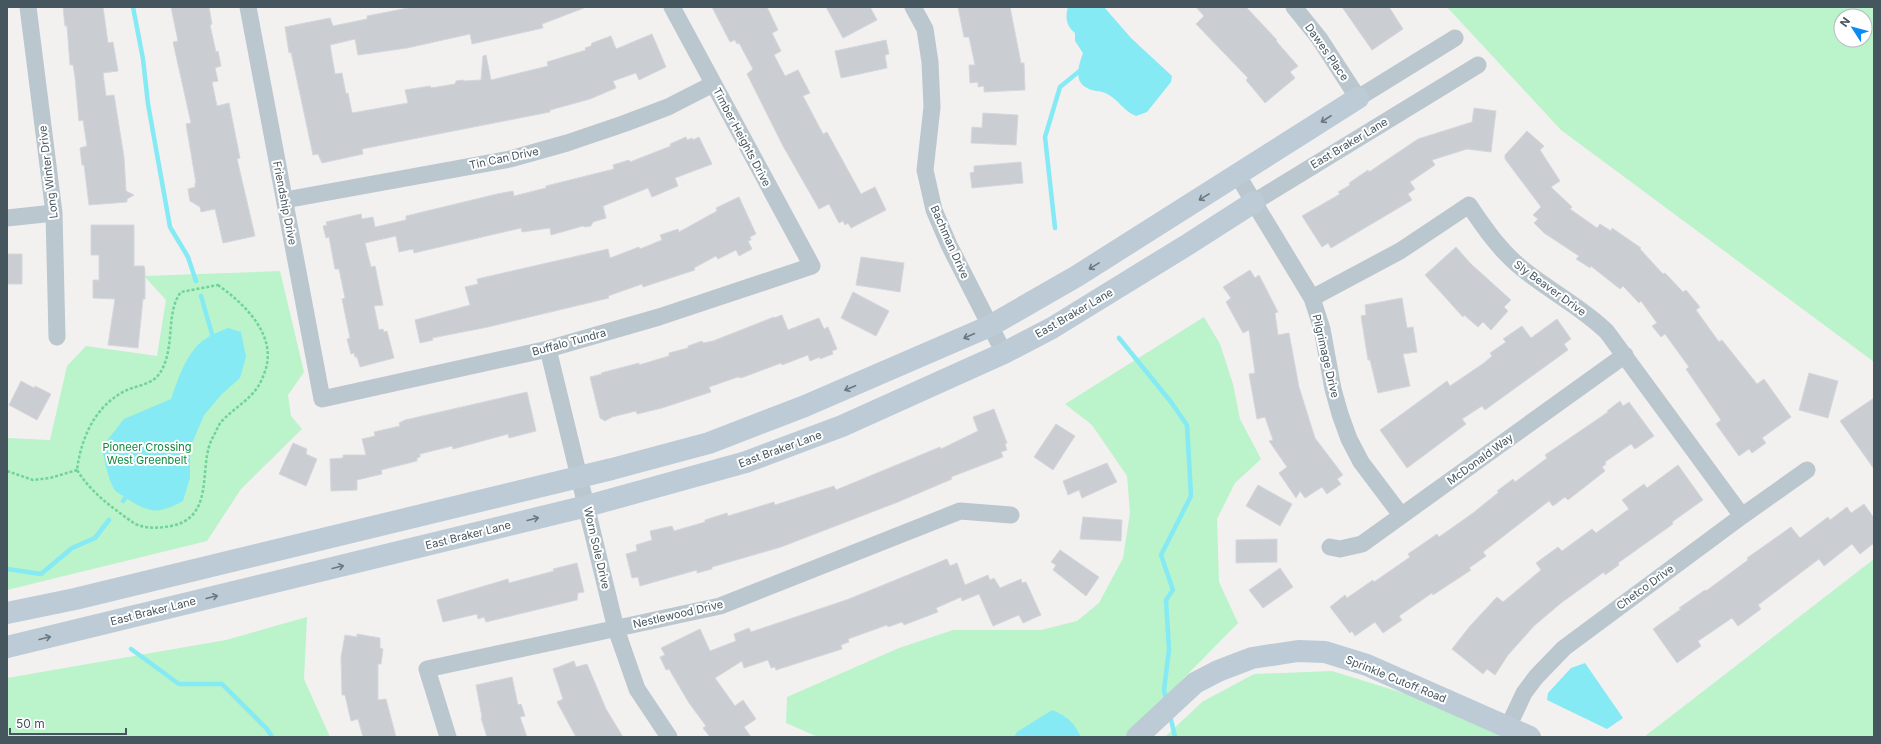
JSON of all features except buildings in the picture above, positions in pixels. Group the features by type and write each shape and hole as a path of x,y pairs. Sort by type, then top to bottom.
{"street":[{"name":"Long Winter Drive","path":"28,7 54,213 56,338"},
{"name":"Friendship Drive","path":"248,7 322,399"},
{"name":"Timber Heights Drive","path":"672,7 812,266"},
{"name":"Bachman Drive","path":"913,7 925,29 930,62 932,108 925,170 934,210 949,245 1004,353"},
{"name":"Dawes Place","path":"1294,7 1319,38 1358,98"},
{"path":"7,613 75,599 579,477 709,443 820,400 990,326 1077,276 1455,38"},
{"name":"East Braker Lane","path":"7,647 587,506 746,462 842,426 1004,353 1052,328 1181,250 1254,202 1478,65"},
{"name":"Tin Can Drive","path":"285,200 510,159 567,143 623,124 668,107 714,84"},
{"name":"Pilgrimage Drive","path":"1238,176 1312,298 1322,329 1334,389 1349,439 1361,462 1401,515"},
{"name":"Sly Beaver Drive","path":"1312,298 1400,252 1469,205 1491,237 1510,259 1543,285 1592,318 1608,332 1742,516"},
{"path":"7,218 54,213"},
{"name":"Buffalo Tundra","path":"322,399 548,349 659,317 812,266"},
{"name":"Worn Sole Drive","path":"548,349 616,629 637,689 669,737"},
{"name":"McDonald Way","path":"1330,547 1340,549 1362,544 1625,355"},
{"name":"Chetco Drive","path":"1508,727 1524,693 1532,682 1564,648 1742,516 1807,470"},
{"name":"Nestlewood Drive","path":"448,737 427,669 720,606 960,511 1011,515"},
{"name":"Sprinkle Cutoff Road","path":"1143,731 1196,683 1218,671 1252,658 1298,651 1325,652 1367,665 1530,737"}],"path":[{"path":"218,285 235,297 248,310 260,326 267,348 267,366 258,387 221,422 211,439 204,491 197,508 188,518 174,525 158,528 135,524 97,496 84,482 77,470 84,440 92,421 99,410 109,400 126,390 146,384 159,374 165,363 171,341 174,300 181,292 218,285"},
{"path":"7,471 33,480 50,478 77,470"}],"green space":[{"path":"1447,7 1874,7 1874,362 1561,130"},
{"name":"Pioneer Crossing West Greenbelt","path":"280,271 304,372 288,395 291,416 302,429 241,489 207,541 7,590 7,438 50,440 67,366 86,346 157,356 166,300 144,276"},
{"path":"1204,317 1220,344 1233,384 1240,419 1261,459 1235,483 1217,519 1219,582 1238,623 1126,737 818,737 786,723 787,697 899,648 953,630 1041,630 1077,621 1099,603 1123,558 1130,513 1127,476 1092,425 1065,404"},
{"path":"1874,559 1874,737 1644,737"},
{"path":"307,617 304,679 330,737 7,737 7,678 226,640"},
{"path":"1332,671 1545,737 1165,737 1202,702 1254,674"}],"water":[{"path":"1068,7 1104,7 1131,38 1172,76 1171,82 1147,112 1136,116 1109,95 1104,92 1089,89 1080,82 1078,73 1083,53 1075,41 1075,33 1068,24"},
{"path":"228,328 241,332 246,357 240,378 222,394 204,415 190,448 190,478 183,501 161,510 148,509 134,503 114,489 108,474 102,447 124,419 171,399 184,366 193,351 208,337"},
{"path":"1585,663 1623,718 1607,729 1547,700 1548,693 1571,668"},
{"path":"1052,710 1070,720 1081,737 1014,737 1017,732"}],"waterway":[{"path":"133,7 143,59 148,104 170,227 188,257 196,281"},
{"path":"1055,228 1045,137 1060,87 1082,69"},
{"path":"201,296 214,341"},
{"path":"1119,338 1171,402 1187,425 1191,496 1161,555 1173,590 1166,600 1169,650 1164,690 1166,700"},
{"path":"123,501 129,493"},
{"path":"7,569 41,574 72,548 95,538 109,520"},
{"path":"131,649 179,684 222,684 267,729 272,737"},
{"path":"1170,715 1175,737"}]}
